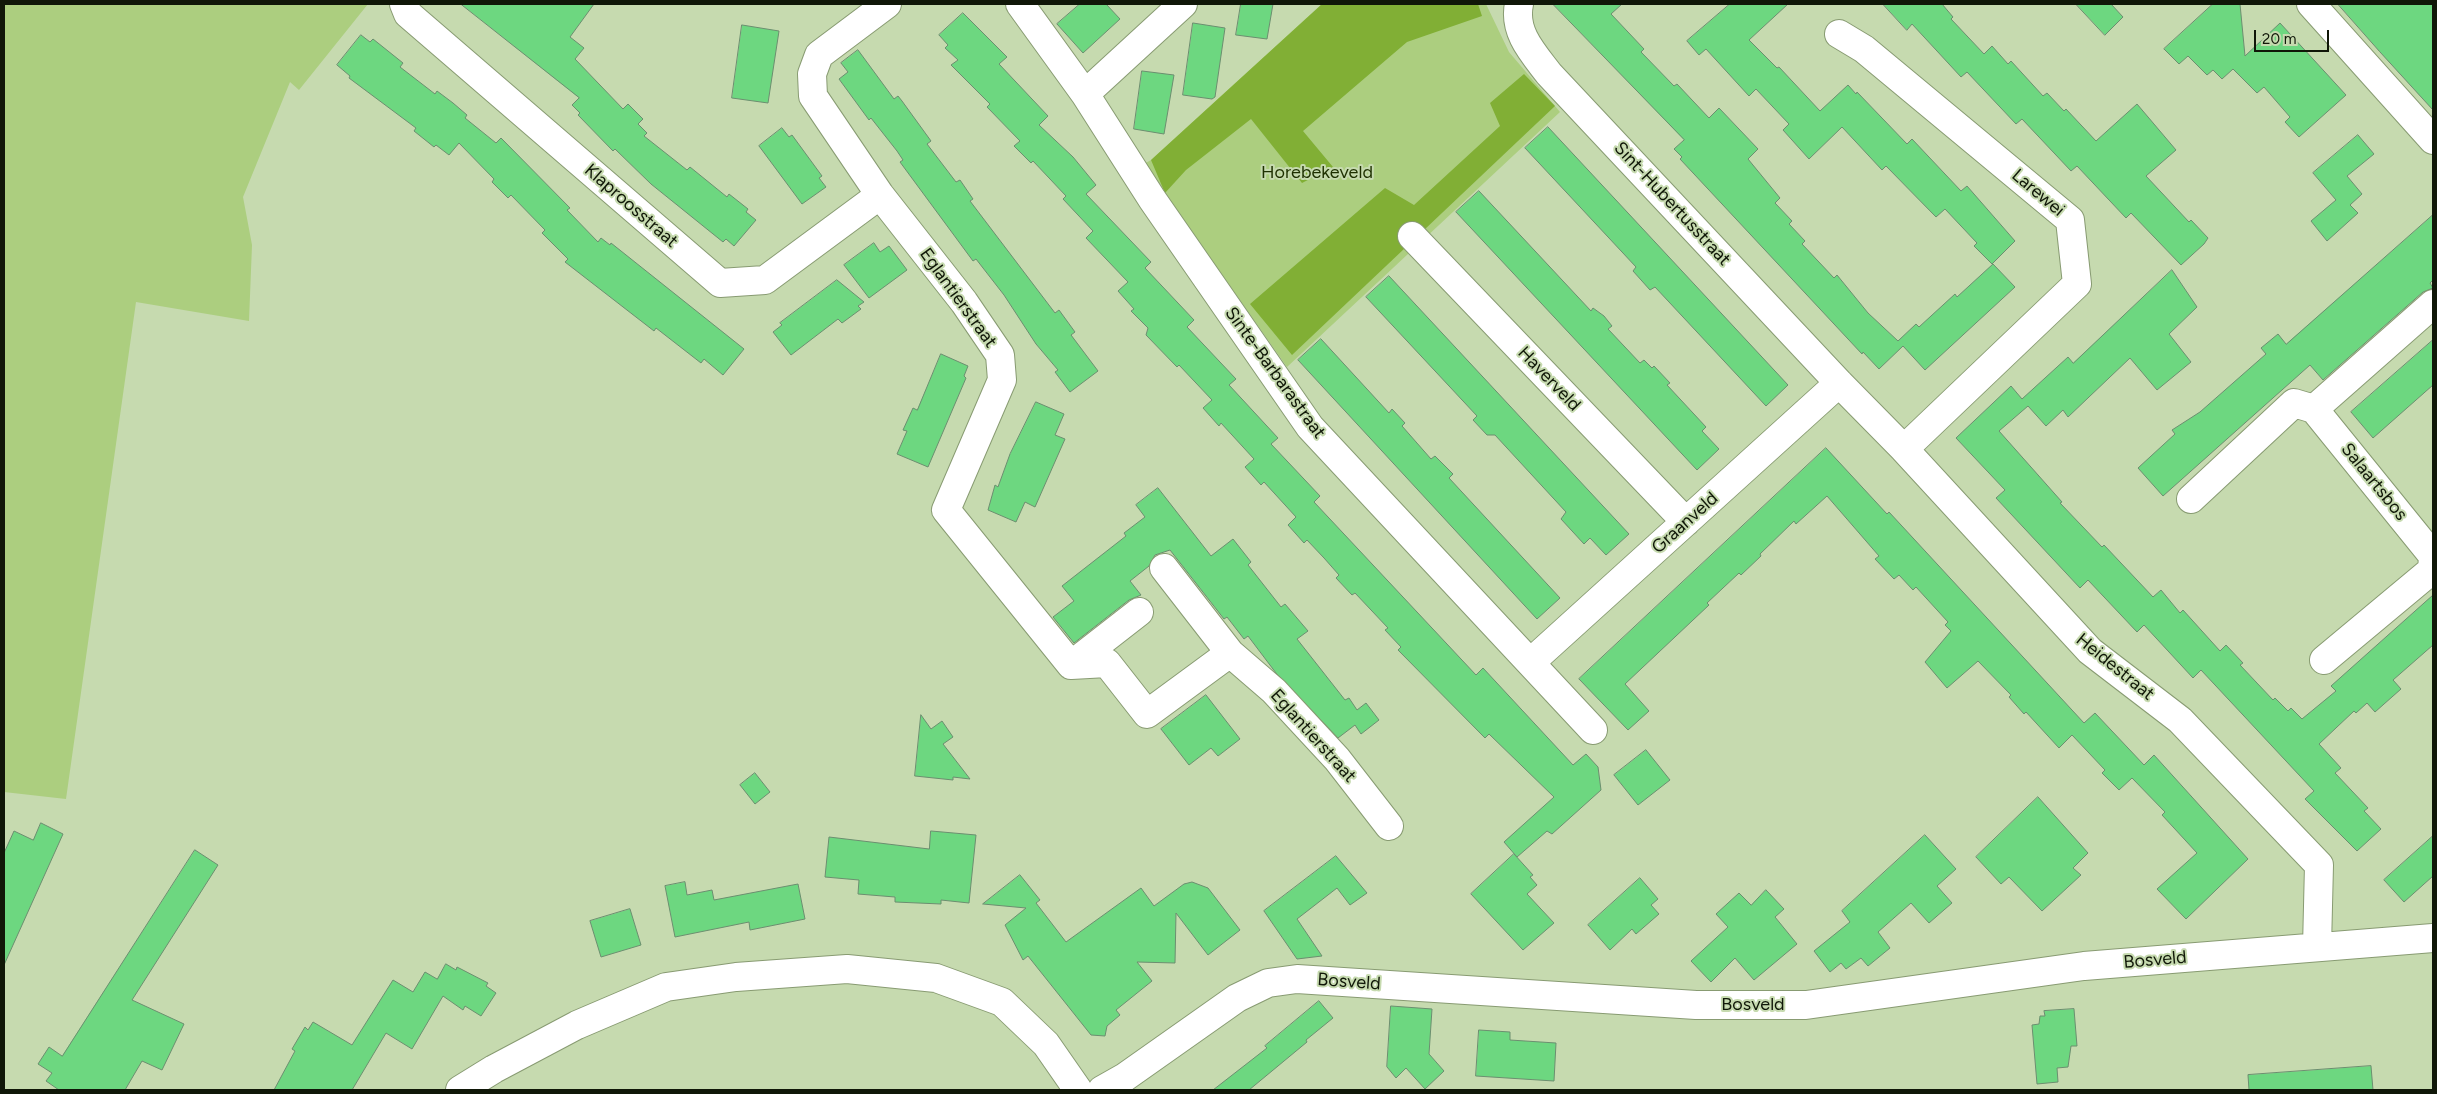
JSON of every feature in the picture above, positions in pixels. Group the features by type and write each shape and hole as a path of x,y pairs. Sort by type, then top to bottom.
{"street":[{"name":"Klaproosstraat","path":"404,4 408,14 720,283 765,280 880,194"},
{"name":"Eglantierstraat","path":"887,4 819,54 812,74 813,96 880,194 964,302 1000,355 1002,380 946,510 1071,665"},
{"name":"Sinte-Barbarastraat","path":"1020,4 1085,94 1156,205 1310,427 1593,730"},
{"path":"1085,94 1183,4"},
{"path":"2311,4 2433,140"},
{"name":"Sint-Hubertusstraat","path":"1513,8 1526,45 1549,74 1839,383"},
{"name":"Larewei","path":"1838,34 1864,49 2070,220 2077,284 1904,448"},
{"name":"Haverveld","path":"1412,236 1686,522"},
{"path":"2191,499 2294,403 2314,408 2433,304"},
{"name":"Heidestraat","path":"1839,383 1904,448 2090,651 2180,720 2319,865 2317,947"},
{"name":"Graanveld","path":"1531,662 1839,383"},
{"name":"Salaartsbos","path":"2314,408 2433,556 2432,570 2324,660"},
{"name":"Eglantierstraat","path":"1164,568 1230,653 1274,691 1331,752 1390,826"},
{"path":"1071,665 1139,612"},
{"path":"1071,665 1107,663 1147,714 1230,653"},
{"name":"Bosveld","path":"1102,1090 1124,1077 1237,998 1268,984 1297,979 1696,1005 1806,1005 2084,966 2433,938"},
{"path":"460,1090 494,1069 577,1025 666,987 736,977 847,969 936,978 1002,1002 1046,1044 1078,1090"}],"green space":[{"path":"4,4 368,4 299,90 290,82 243,197 252,245 249,321 136,302 66,799 4,792"},
{"name":"Horebekeveld","path":"1322,4 1486,4 1509,52 1560,112 1287,367 1144,164 1151,160"},
{"path":"1322,4 1478,4 1482,16 1407,42 1303,131 1333,167 1302,183 1251,119 1186,170 1165,193 1151,160"},
{"path":"1524,74 1555,106 1292,355 1250,304 1385,188 1414,205 1500,126 1490,103"}],"building":[{"path":"461,4 594,4 570,37 584,48 575,59 623,109 628,104 643,119 638,124 647,133 644,136 687,170 690,167 727,197 729,194 748,209 746,212 756,220 734,246 726,239 723,242 651,184 615,149 613,151 578,115 580,113 572,105 579,98"},
{"path":"1080,4 1106,4 1120,19 1083,53 1057,24"},
{"path":"1241,4 1273,4 1267,39 1236,35"},
{"path":"1553,4 1622,4 1611,14 1644,49 1641,52 1674,86 1677,84 1709,118 1719,108 1758,149 1748,159 1780,198 1775,203 1792,221 1789,224 1805,241 1802,244 1834,278 1837,275 1868,313 1898,341 1916,324 1919,327 1955,294 1957,297 1993,264 2015,287 1925,370 1903,346 1879,369 1863,352 1862,354 1680,159 1682,157 1674,149 1684,140"},
{"path":"1730,4 1788,4 1749,40 1777,68 1779,67 1820,111 1848,85 1907,144 1912,139 1961,191 1967,186 2015,241 1992,264 1974,246 1977,243 1945,209 1936,217 1886,166 1882,170 1842,127 1809,159 1783,130 1789,124 1756,89 1749,96 1706,49 1699,55 1687,41"},
{"path":"1883,4 1942,4 1953,17 1951,19 1984,54 1992,46 2008,64 2011,61 2043,96 2047,93 2064,111 2066,109 2096,141 2137,104 2176,150 2146,176 2189,222 2191,220 2208,238 2204,244 2181,265 2131,213 2126,218 2077,166 2071,171 2022,119 2016,124 1967,72 1961,77 1912,24 1907,30"},
{"path":"2076,4 2111,4 2123,17 2105,35"},
{"path":"2213,4 2240,4 2245,56 2280,23 2346,95 2299,137 2285,122 2290,117 2264,87 2257,93 2233,69 2222,79 2213,70 2207,75 2188,56 2179,64 2164,49"},
{"path":"2338,4 2433,4 2433,110 2380,52"},
{"path":"963,13 1007,57 999,64 1048,116 1039,125 1073,157 1096,185 1086,194 1151,262 1145,268 1194,320 1187,327 1236,379 1229,385 1278,438 1271,444 1320,496 1314,502 1476,675 1483,668 1573,765 1586,754 1598,767 1601,790 1552,834 1547,831 1517,857 1504,842 1554,797 1489,734 1485,738 1398,650 1401,647 1385,630 1388,628 1355,593 1352,595 1336,578 1339,575 1307,540 1304,543 1288,525 1296,517 1264,482 1261,485 1245,467 1254,459 1221,423 1219,426 1203,408 1212,400 1179,365 1177,367 1146,335 1148,328 1131,311 1134,309 1118,291 1128,282 1086,238 1093,231 1063,199 1066,196 1033,161 1031,163 1014,146 1020,141 987,107 990,104 951,65 958,60 945,48 948,45 939,35"},
{"path":"1193,23 1225,28 1215,97 1212,99 1183,95"},
{"path":"742,25 779,31 768,103 732,98"},
{"path":"361,35 370,42 373,39 403,63 400,67 435,94 437,91 453,103 467,115 465,118 496,143 501,138 570,208 567,210 598,242 601,238 610,245 611,243 744,349 723,375 704,359 701,363 656,328 654,331 565,262 568,259 542,233 545,230 511,195 508,198 492,182 494,179 459,143 449,155 436,145 434,147 414,131 416,128 349,78 350,76 337,65"},
{"path":"858,50 894,99 898,96 902,101 931,141 927,144 956,182 960,180 973,199 970,201 1055,313 1059,310 1075,332 1071,335 1098,371 1070,392 1055,372 1058,370 1036,344 1004,295 976,259 973,261 900,162 903,160 897,151 871,118 869,120 839,79 848,72 841,63"},
{"path":"1142,71 1174,75 1164,134 1134,129"},
{"path":"1548,127 1788,385 1766,406 1655,287 1650,290 1633,271 1636,267 1525,148"},
{"path":"782,128 789,137 792,135 822,176 819,178 826,187 802,204 759,146"},
{"path":"2358,135 2374,154 2347,176 2362,194 2350,205 2358,213 2327,241 2311,221 2336,200 2313,173"},
{"path":"1479,191 1591,311 1593,308 1604,316 1612,326 1608,329 1640,363 1644,360 1652,368 1654,366 1670,383 1667,385 1706,427 1702,431 1719,449 1697,470 1456,212"},
{"path":"2433,215 2433,280 2430,283 2433,288 2423,292 2323,380 2310,365 2163,496 2138,468 2175,434 2172,430 2200,412 2266,354 2261,348 2278,334 2286,344"},
{"path":"874,243 880,252 889,246 907,270 869,298 844,265"},
{"path":"2172,270 2197,307 2169,334 2191,362 2157,390 2130,358 2068,417 2063,410 2046,426 2028,406 1999,431 2062,502 2060,503 2102,547 2104,545 2153,597 2161,590 2180,613 2183,610 2220,651 2226,645 2243,663 2240,665 2273,700 2275,698 2288,711 2291,708 2302,719 2336,691 2331,686 2433,595 2433,645 2393,680 2401,689 2375,712 2367,703 2356,713 2354,711 2319,744 2341,768 2335,773 2368,808 2364,811 2381,829 2357,851 2305,799 2314,791 2201,670 2193,678 2144,625 2137,632 2088,580 2080,588 1996,498 2005,490 1956,438 2011,386 2022,399 2068,357 2073,363"},
{"path":"1389,276 1629,534 1606,555 1590,538 1584,544 1561,519 1566,512 1495,435 1487,435 1473,420 1477,416 1366,297"},
{"path":"837,280 864,302 858,306 861,309 842,323 838,319 791,355 773,332 782,325 780,323"},
{"path":"1321,339 1389,413 1392,409 1405,423 1402,426 1431,459 1435,456 1453,474 1449,478 1560,598 1537,619 1298,360"},
{"path":"2433,340 2433,385 2373,438 2351,412"},
{"path":"941,354 968,366 964,376 966,378 928,467 897,454 907,431 903,430 913,408 917,410"},
{"path":"1036,402 1064,414 1055,435 1065,439 1035,507 1025,502 1016,522 988,510 995,485 998,487 1010,454"},
{"path":"1826,448 1887,514 1889,512 2084,723 2095,713 2144,765 2154,755 2248,859 2186,919 2157,889 2197,853 2162,815 2165,812 2132,778 2119,790 2102,773 2105,770 2072,735 2059,748 2026,712 2024,714 2009,697 2011,695 1978,661 1947,688 1925,662 1951,631 1945,625 1948,622 1916,587 1913,590 1899,575 1894,579 1875,559 1879,556 1827,496 1796,524 1794,521 1760,554 1761,556 1741,575 1739,573 1707,603 1709,605 1625,684 1649,711 1628,730 1579,679"},
{"path":"1158,488 1211,556 1233,539 1251,562 1248,565 1281,607 1285,604 1308,631 1297,639 1345,700 1349,698 1357,710 1366,703 1379,720 1361,734 1355,725 1338,738 1276,673 1248,636 1244,639 1227,617 1224,619 1170,550 1155,555 1149,566 1130,581 1141,595 1129,600 1074,643 1053,617 1074,601 1062,586 1126,536 1124,533 1145,517 1136,505"},
{"path":"1206,695 1240,739 1218,756 1211,748 1189,765 1161,729"},
{"path":"921,715 931,729 942,721 953,737 943,744 970,779 953,777 953,780 915,776"},
{"path":"1646,750 1670,780 1638,805 1614,775"},
{"path":"755,773 770,792 755,804 740,785"},
{"path":"2038,797 2088,853 2073,868 2081,875 2042,911 2009,877 2001,884 1976,857"},
{"path":"41,823 63,834 4,965 4,853 14,831 33,840"},
{"path":"931,831 976,835 969,903 941,900 941,904 895,902 895,897 858,894 859,880 825,877 829,837 929,849"},
{"path":"1925,835 1956,869 1937,886 1952,903 1929,923 1911,903 1878,932 1890,948 1868,966 1861,958 1846,969 1841,963 1830,972 1814,951 1850,922 1842,911"},
{"path":"2433,836 2433,876 2404,902 2384,880"},
{"path":"195,850 218,865 132,1000 184,1024 162,1070 142,1061 125,1090 59,1090 46,1081 52,1073 38,1064 49,1047 62,1056"},
{"path":"1514,854 1533,875 1530,877 1537,885 1527,894 1554,923 1523,950 1471,894"},
{"path":"1336,856 1367,893 1350,905 1337,888 1297,919 1322,956 1297,959 1264,911"},
{"path":"1020,875 1040,900 1036,903 1066,942 1141,888 1154,906 1184,884 1192,882 1208,888 1240,930 1208,955 1176,913 1175,963 1137,962 1152,981 1116,1010 1120,1015 1107,1026 1105,1036 1091,1035 1028,956 1023,960 1005,925 1026,908 983,904"},
{"path":"1640,878 1658,899 1651,905 1659,914 1636,934 1632,929 1610,950 1588,925"},
{"path":"685,882 687,895 712,890 714,900 798,884 805,919 750,930 749,922 675,937 665,886"},
{"path":"1766,890 1784,909 1775,917 1797,944 1754,980 1735,958 1711,982 1691,961 1728,927 1716,914 1739,893 1751,905"},
{"path":"630,909 641,945 601,957 590,921"},
{"path":"446,964 456,970 457,967 488,983 486,986 496,993 481,1016 465,1006 463,1010 443,996 412,1049 386,1033 352,1090 274,1090 295,1051 292,1049 305,1027 308,1030 313,1022 352,1045 393,980 413,992 425,972 437,979"},
{"path":"1319,1001 1333,1018 1306,1040 1307,1042 1249,1090 1213,1090 1267,1048 1265,1046"},
{"path":"1391,1006 1432,1009 1429,1054 1444,1071 1425,1089 1406,1068 1396,1078 1387,1067"},
{"path":"2074,1009 2077,1046 2071,1046 2068,1067 2057,1068 2058,1082 2037,1084 2032,1025 2039,1024 2040,1016 2045,1016 2044,1011"},
{"path":"1479,1030 1510,1032 1510,1040 1556,1043 1554,1081 1476,1076"},
{"path":"2371,1066 2373,1090 2249,1090 2248,1075"}]}
